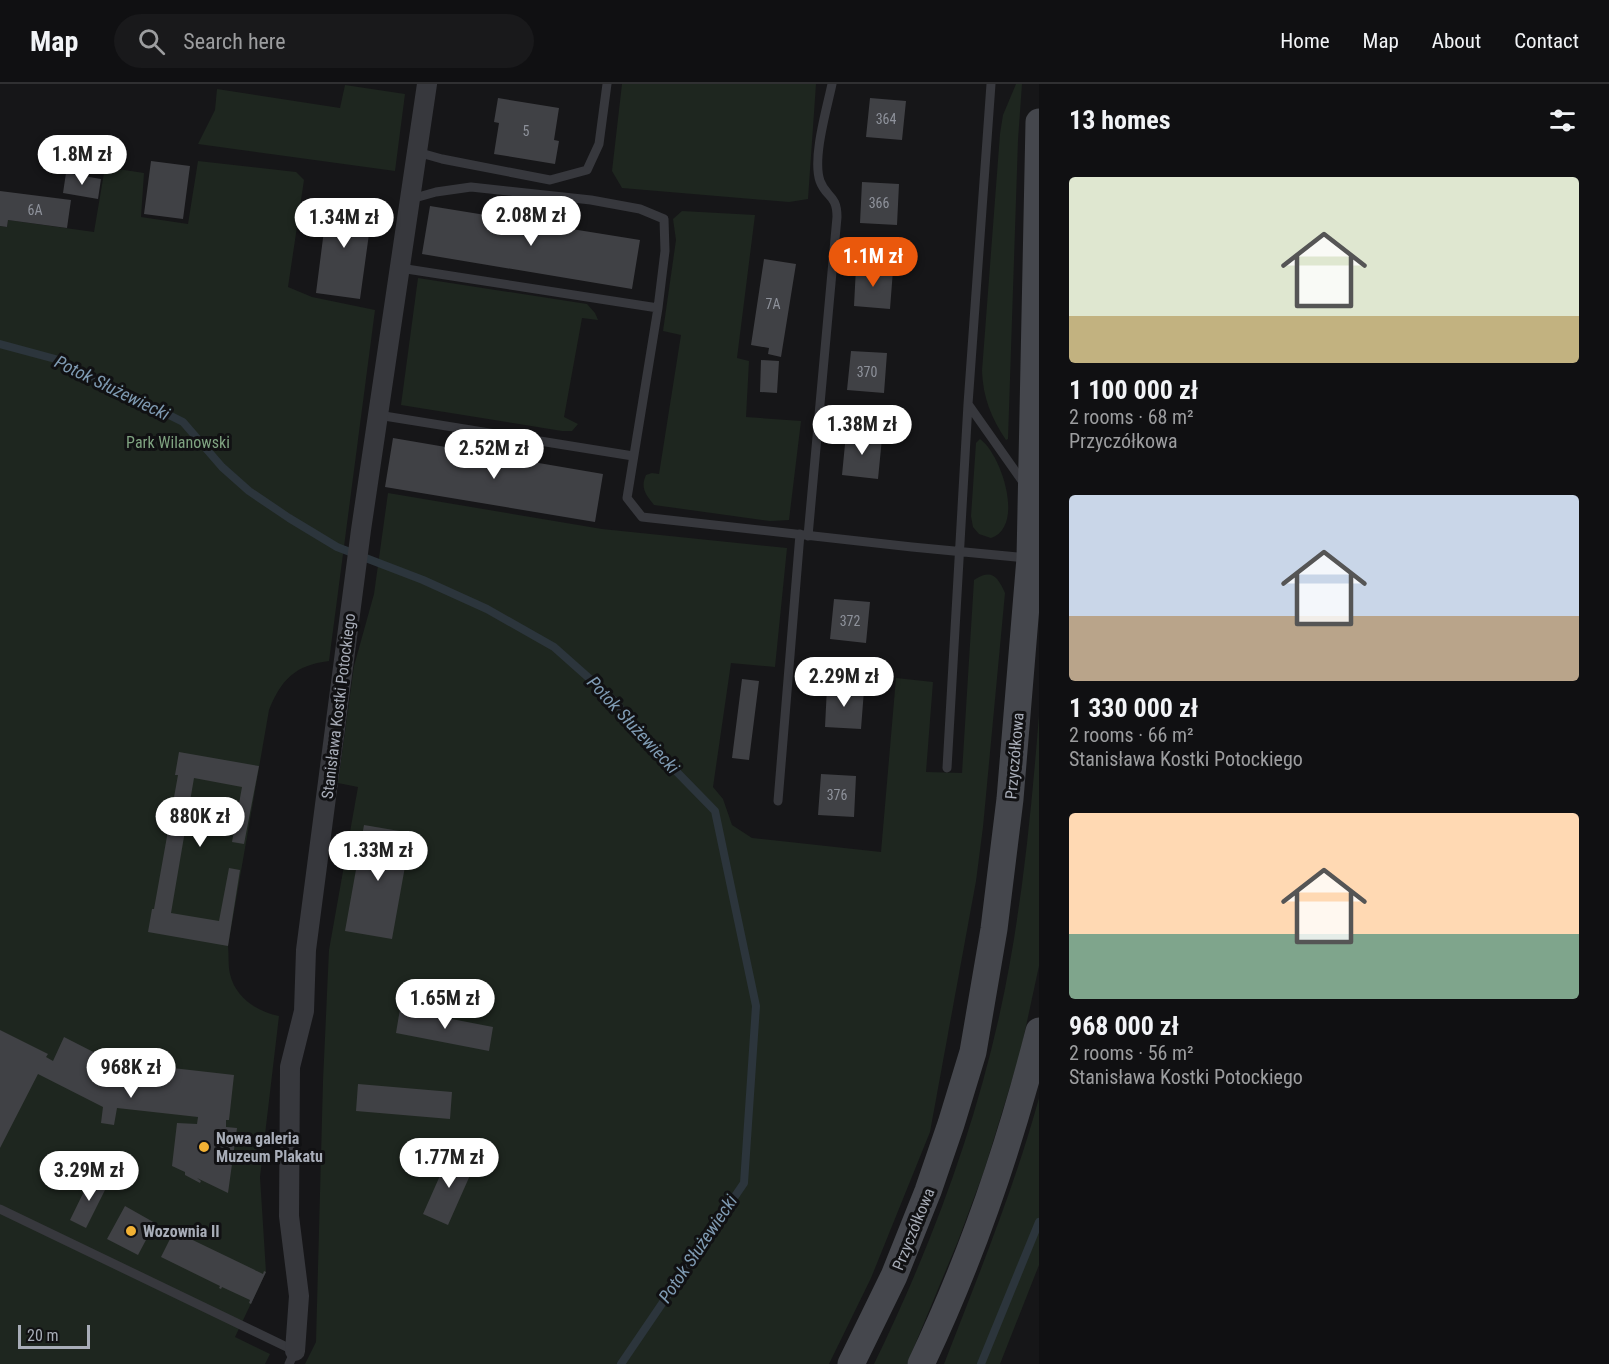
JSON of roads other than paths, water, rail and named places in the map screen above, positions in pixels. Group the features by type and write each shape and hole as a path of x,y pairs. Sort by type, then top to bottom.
{"main road":[{"name":"Przyczółkowa","path":"851,1364 894,1276 928,1191 973,1052 993,939 1010,799 1030,558 1039,122"},
{"path":"921,1364 965,1262 997,1176 1021,1103 1039,1030"}],"street":[{"name":"Stanisława Kostki Potockiego","path":"292,1358 299,1296 290,1216 290,1066 304,1011 306,950 361,530 428,84"}],"lane":[{"path":"417,152 550,180 587,170 598,144 607,84"},
{"path":"778,801 837,217 834,199 820,180 818,154 832,84"},
{"path":"947,768 968,404 991,84"},
{"path":"411,199 436,192 471,187 591,200 640,209 664,219 665,251 658,308 627,498 642,517 1030,558"},
{"path":"400,268 658,308"},
{"path":"968,404 1031,495"},
{"path":"378,415 633,456"},
{"path":"0,1209 292,1358"}],"waterway":[{"name":"Potok Służewiecki","path":"0,344 59,360 183,422 222,467 249,491 289,518 337,547 423,580 487,609 554,647 617,703 633,727 715,811 756,1006 744,1183 621,1364"},
{"path":"981,1364 1039,1222"}],"place":[{"name":"Nowa galeria Muzeum Plakatu","path":"204,1147"},
{"name":"Wozownia II","path":"131,1231"}],"park label":[{"name":"Park Wilanowski","path":"178,442"}]}
